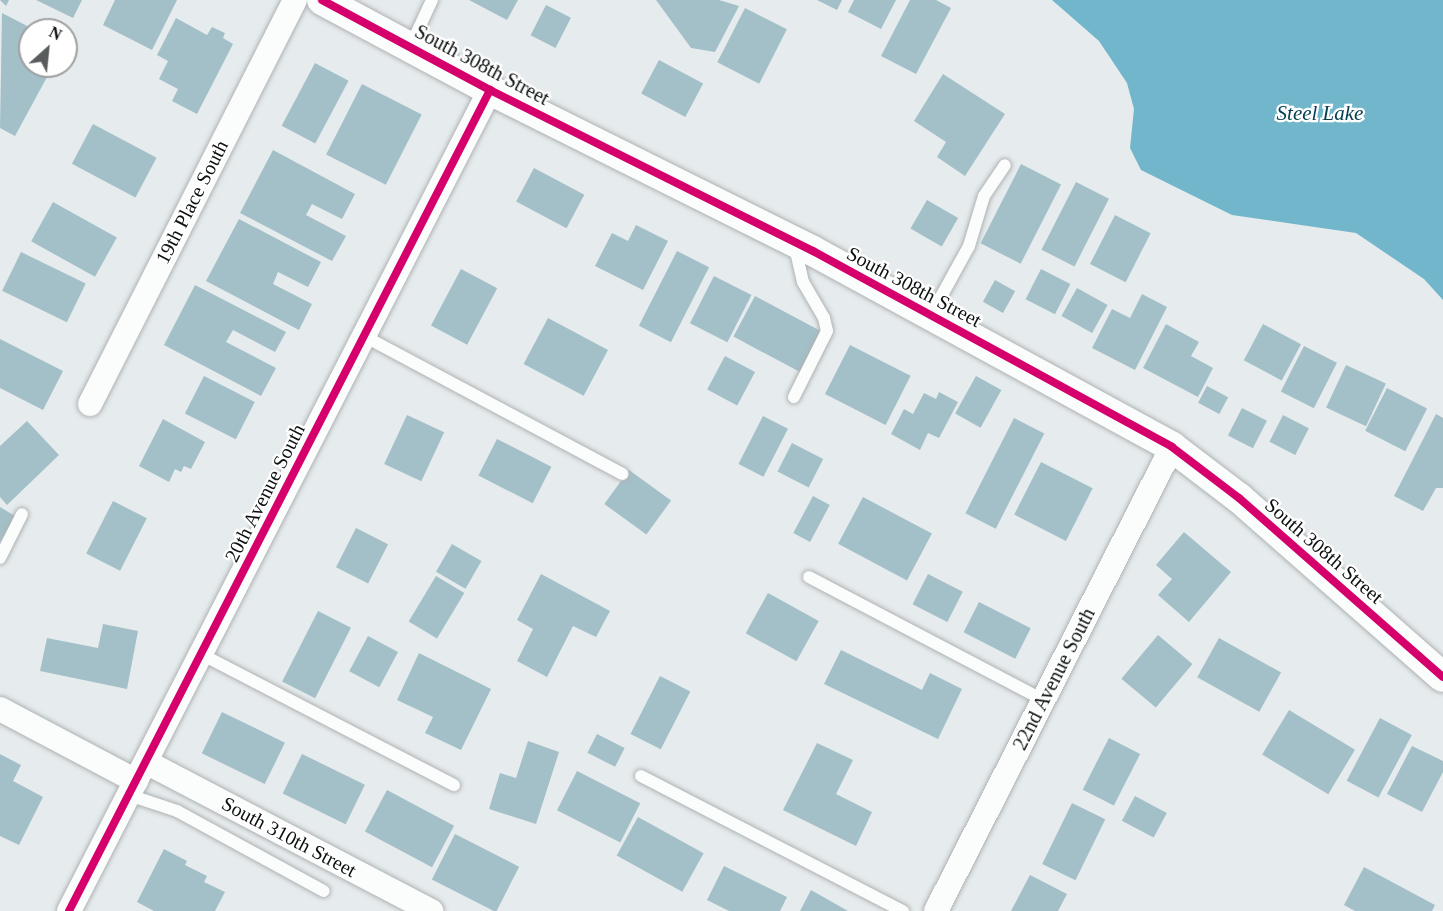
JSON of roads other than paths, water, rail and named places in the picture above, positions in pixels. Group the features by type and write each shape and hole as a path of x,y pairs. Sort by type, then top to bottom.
{"street":[{"name":"19th Place South","path":"90,404 295,0"},
{"name":"South 308th Street","path":"322,0 411,45 490,90 794,242 1172,447 1239,498 1443,677"},
{"name":"20th Avenue South","path":"69,911 490,90"},
{"name":"22nd Avenue South","path":"936,911 1172,447"},
{"name":"South 310th Street","path":"0,709 137,779 431,911"}],"lane":[{"path":"411,45 432,0"},
{"path":"931,315 969,246 984,196 1005,165"},
{"path":"794,242 803,282 824,318 827,331 794,397"},
{"path":"364,336 622,474"},
{"path":"0,558 22,514"},
{"path":"809,577 1043,700"},
{"path":"201,654 454,785"},
{"path":"640,776 903,911"},
{"path":"137,779 177,811 324,891"}],"water":[{"name":"Steel Lake","path":"1052,0 1443,0 1443,300 1424,279 1356,233 1232,215 1141,170 1130,148 1134,109 1127,83 1099,41"}]}
